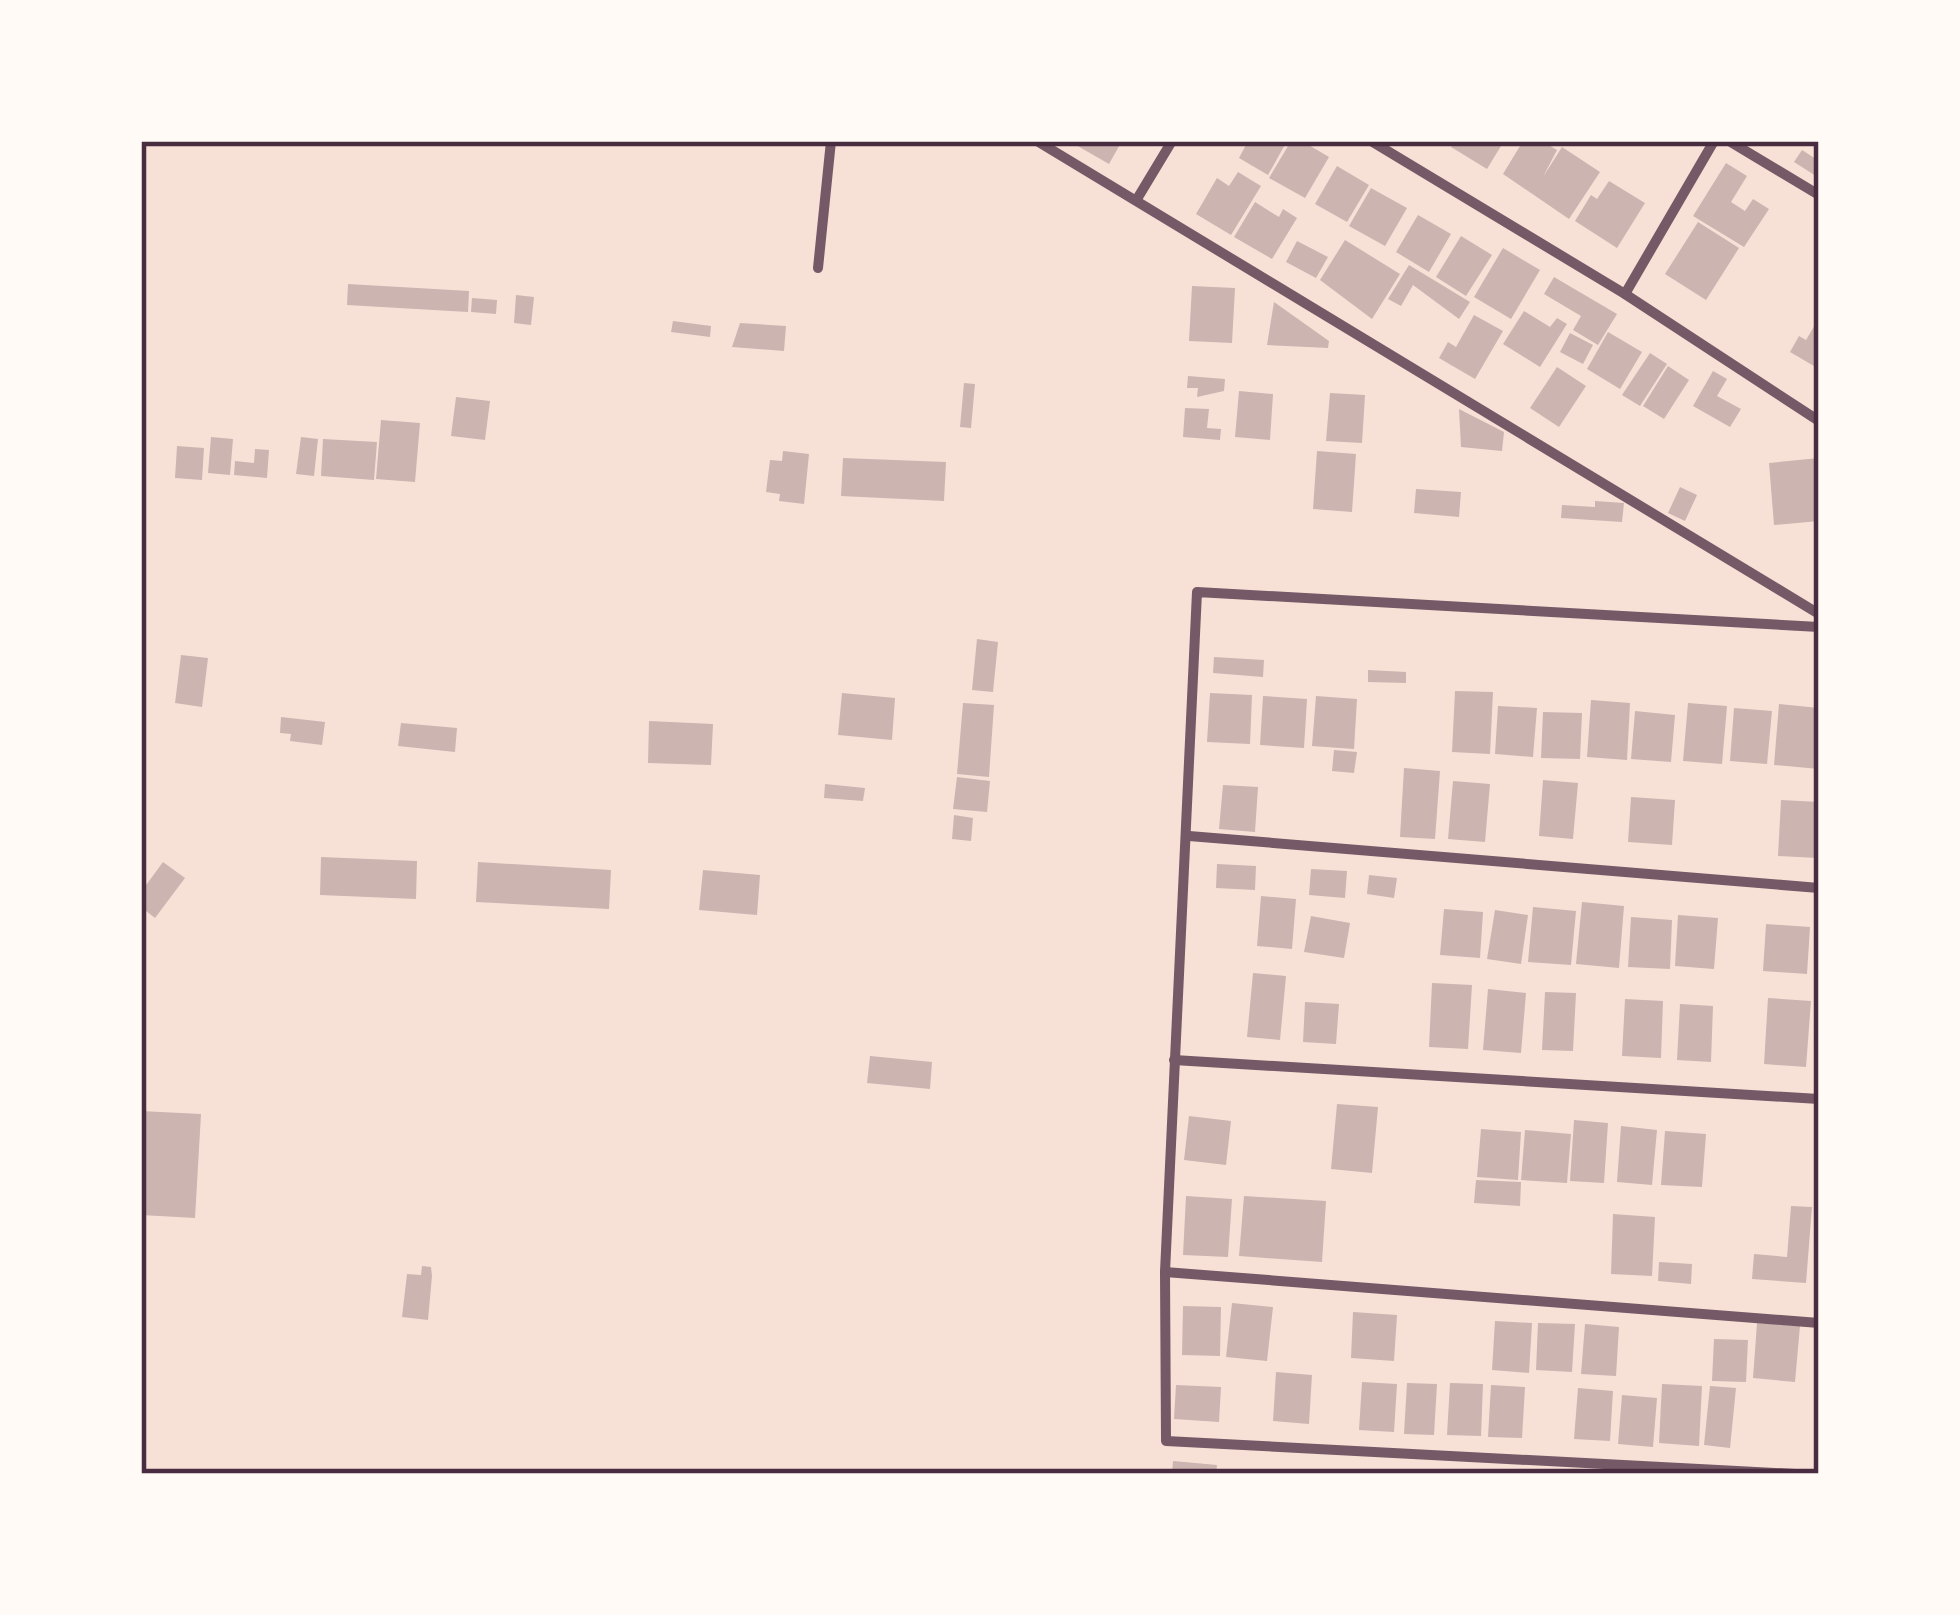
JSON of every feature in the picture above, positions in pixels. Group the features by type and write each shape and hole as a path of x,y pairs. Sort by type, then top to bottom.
{"street":[{"path":"818,268 832,141"},
{"path":"1036,141 1819,614"},
{"path":"1137,199 1172,141"},
{"path":"1371,141 1625,294 1819,422"},
{"path":"1625,294 1714,141"},
{"path":"1730,141 1819,194"},
{"path":"1795,1474 1166,1442 1165,1272 1197,592 1819,627"},
{"path":"1189,836 1819,888"},
{"path":"1174,1060 1819,1099"},
{"path":"1165,1272 1819,1323"}],"building":[{"path":"1069,141 1122,141 1109,164"},
{"path":"1248,141 1287,141 1268,175 1239,158"},
{"path":"1291,141 1302,141 1329,157 1305,198 1269,178"},
{"path":"1455,141 1504,141 1487,169 1451,147"},
{"path":"1523,141 1542,141 1557,150 1543,177 1562,147 1600,172 1569,219 1503,174"},
{"path":"1802,150 1819,161 1819,178 1794,162"},
{"path":"1726,163 1747,176 1731,202 1745,211 1753,199 1769,209 1744,247 1693,216"},
{"path":"1337,166 1369,185 1347,222 1315,204"},
{"path":"1238,172 1261,186 1231,235 1196,214 1217,178 1229,186"},
{"path":"1609,181 1645,203 1617,248 1575,221 1591,195 1597,199"},
{"path":"1371,188 1407,208 1385,246 1349,226"},
{"path":"1255,202 1279,217 1283,209 1297,218 1272,259 1234,237"},
{"path":"1418,215 1451,234 1429,272 1396,252"},
{"path":"1698,222 1739,248 1706,300 1665,274"},
{"path":"1461,236 1492,255 1466,296 1436,277"},
{"path":"1345,240 1400,274 1372,319 1320,280"},
{"path":"1297,241 1328,257 1316,278 1286,262"},
{"path":"1503,248 1540,270 1511,319 1474,297"},
{"path":"1409,265 1470,302 1459,319 1413,285 1401,306 1388,299"},
{"path":"1554,277 1617,314 1598,345 1573,330 1581,316 1544,294"},
{"path":"348,284 469,291 468,312 347,305"},
{"path":"1192,286 1235,288 1232,343 1189,341"},
{"path":"516,295 534,297 531,325 514,323"},
{"path":"472,298 497,300 496,314 471,312"},
{"path":"1274,302 1329,341 1328,348 1267,345"},
{"path":"1524,311 1550,327 1557,318 1567,324 1540,367 1503,344"},
{"path":"1474,315 1503,331 1475,379 1439,358 1448,342 1456,347"},
{"path":"1819,318 1819,369 1790,352 1799,336 1806,340"},
{"path":"673,321 711,326 710,337 671,332"},
{"path":"740,323 786,326 784,351 732,347"},
{"path":"1608,332 1642,352 1620,389 1587,369"},
{"path":"1570,333 1593,345 1583,364 1560,352"},
{"path":"1650,353 1667,364 1640,406 1622,395"},
{"path":"1668,366 1689,380 1664,419 1643,406"},
{"path":"1557,367 1586,386 1559,427 1530,408"},
{"path":"1713,371 1727,379 1717,396 1741,409 1730,427 1693,406"},
{"path":"1188,376 1225,379 1224,391 1197,397 1198,388 1187,388"},
{"path":"964,383 975,384 971,428 960,427"},
{"path":"1239,391 1273,394 1270,440 1235,437"},
{"path":"1330,393 1365,395 1362,443 1326,441"},
{"path":"456,397 490,401 485,440 451,436"},
{"path":"1185,408 1209,409 1207,428 1221,429 1220,440 1183,437"},
{"path":"1459,409 1504,432 1502,451 1461,447"},
{"path":"381,420 420,423 415,482 376,479"},
{"path":"211,437 233,439 230,475 208,473"},
{"path":"301,437 318,439 314,476 296,474"},
{"path":"323,439 377,442 374,480 321,476"},
{"path":"177,446 204,448 202,480 175,478"},
{"path":"255,449 269,450 267,478 234,475 235,461 254,463"},
{"path":"783,451 809,454 804,504 779,501 780,494 766,492 770,460 782,461"},
{"path":"1317,451 1356,454 1352,512 1313,509"},
{"path":"843,458 946,462 944,501 841,496"},
{"path":"1819,458 1819,521 1774,525 1769,463"},
{"path":"1680,487 1697,495 1685,521 1668,513"},
{"path":"1416,489 1461,492 1459,517 1414,513"},
{"path":"1595,501 1624,503 1622,522 1561,518 1562,505 1595,507"},
{"path":"977,639 998,642 993,692 972,690"},
{"path":"181,655 208,658 202,707 175,703"},
{"path":"1214,657 1264,660 1263,677 1213,673"},
{"path":"1368,670 1406,672 1406,683 1368,682"},
{"path":"1455,691 1493,692 1490,754 1452,752"},
{"path":"842,693 895,698 892,740 838,735"},
{"path":"1210,693 1252,695 1250,744 1207,742"},
{"path":"1263,696 1307,699 1304,748 1260,745"},
{"path":"1316,696 1357,699 1354,749 1312,746"},
{"path":"1591,700 1630,703 1627,760 1587,757"},
{"path":"963,703 994,705 989,777 957,774"},
{"path":"1688,703 1727,706 1722,764 1683,761"},
{"path":"1779,704 1819,708 1819,769 1774,765"},
{"path":"1498,706 1537,708 1533,757 1495,754"},
{"path":"1734,708 1772,711 1767,764 1730,761"},
{"path":"1635,711 1675,715 1671,762 1631,759"},
{"path":"1543,712 1582,713 1580,759 1541,758"},
{"path":"281,717 325,722 322,745 290,741 291,734 280,733"},
{"path":"649,721 713,724 711,765 648,763"},
{"path":"401,723 457,728 455,752 398,746"},
{"path":"1334,750 1357,752 1354,773 1332,771"},
{"path":"1404,768 1440,771 1435,839 1400,837"},
{"path":"957,777 990,781 987,812 953,809"},
{"path":"1543,780 1578,783 1573,839 1539,836"},
{"path":"1453,781 1490,784 1485,842 1448,839"},
{"path":"825,784 865,788 863,801 824,798"},
{"path":"1223,785 1258,787 1255,832 1219,829"},
{"path":"1631,797 1675,800 1672,845 1628,842"},
{"path":"1781,800 1819,802 1818,858 1778,856"},
{"path":"954,815 973,818 971,841 952,839"},
{"path":"321,857 417,861 416,899 320,895"},
{"path":"163,862 185,878 155,918 141,907 141,892"},
{"path":"478,862 611,870 609,909 476,902"},
{"path":"1217,864 1256,866 1255,890 1216,888"},
{"path":"1311,869 1347,871 1345,898 1309,895"},
{"path":"703,870 760,875 757,915 699,910"},
{"path":"1369,875 1397,878 1394,898 1367,894"},
{"path":"1261,896 1296,899 1292,949 1257,946"},
{"path":"1582,902 1624,906 1619,968 1576,964"},
{"path":"1533,907 1576,911 1571,965 1528,962"},
{"path":"1444,909 1483,912 1480,958 1440,955"},
{"path":"1495,910 1528,915 1521,964 1487,959"},
{"path":"1678,915 1718,918 1714,969 1675,966"},
{"path":"1311,916 1350,923 1344,958 1304,952"},
{"path":"1631,917 1672,920 1670,969 1628,967"},
{"path":"1766,924 1810,927 1807,974 1763,971"},
{"path":"1253,973 1286,976 1280,1040 1247,1037"},
{"path":"1432,983 1472,985 1468,1049 1429,1047"},
{"path":"1488,989 1526,993 1521,1053 1483,1050"},
{"path":"1545,992 1576,993 1573,1051 1542,1050"},
{"path":"1768,998 1811,1001 1806,1067 1764,1064"},
{"path":"1625,999 1663,1001 1661,1058 1622,1056"},
{"path":"1305,1002 1339,1004 1336,1044 1303,1042"},
{"path":"1680,1004 1713,1006 1711,1062 1677,1060"},
{"path":"870,1056 932,1062 930,1089 867,1083"},
{"path":"1337,1104 1378,1107 1372,1173 1331,1169"},
{"path":"141,1111 201,1114 195,1218 141,1215"},
{"path":"1189,1116 1231,1121 1226,1165 1184,1160"},
{"path":"1574,1120 1608,1123 1604,1183 1570,1181"},
{"path":"1621,1126 1657,1130 1652,1185 1617,1182"},
{"path":"1481,1129 1521,1132 1518,1180 1477,1177"},
{"path":"1525,1130 1571,1134 1567,1183 1521,1180"},
{"path":"1665,1131 1706,1134 1702,1187 1661,1185"},
{"path":"1476,1180 1521,1182 1520,1206 1474,1203"},
{"path":"1186,1196 1232,1199 1228,1257 1183,1255"},
{"path":"1244,1196 1326,1201 1322,1262 1239,1256"},
{"path":"1791,1206 1812,1207 1806,1283 1752,1279 1754,1254 1787,1257"},
{"path":"1613,1214 1655,1217 1652,1276 1611,1274"},
{"path":"1659,1262 1692,1264 1691,1284 1658,1281"},
{"path":"422,1266 431,1267 432,1276 428,1320 402,1317 407,1274 421,1275"},
{"path":"1232,1303 1273,1307 1267,1361 1226,1357"},
{"path":"1183,1306 1221,1307 1220,1356 1182,1355"},
{"path":"1353,1312 1397,1315 1394,1361 1351,1358"},
{"path":"1495,1321 1532,1323 1529,1373 1492,1370"},
{"path":"1538,1323 1575,1324 1572,1372 1536,1370"},
{"path":"1757,1323 1800,1326 1795,1382 1753,1378"},
{"path":"1585,1324 1619,1327 1616,1376 1581,1374"},
{"path":"1714,1339 1748,1340 1746,1382 1712,1381"},
{"path":"1276,1372 1312,1375 1309,1424 1273,1421"},
{"path":"1362,1382 1397,1384 1394,1432 1359,1430"},
{"path":"1407,1383 1437,1384 1434,1435 1404,1434"},
{"path":"1450,1383 1483,1384 1481,1436 1447,1435"},
{"path":"1662,1384 1702,1386 1699,1446 1659,1443"},
{"path":"1176,1385 1221,1387 1219,1422 1174,1419"},
{"path":"1491,1385 1525,1387 1522,1438 1488,1437"},
{"path":"1710,1386 1736,1388 1730,1448 1704,1445"},
{"path":"1578,1388 1613,1391 1610,1441 1574,1439"},
{"path":"1622,1395 1657,1398 1653,1447 1618,1444"},
{"path":"1173,1461 1217,1465 1216,1474 1172,1474"}]}
